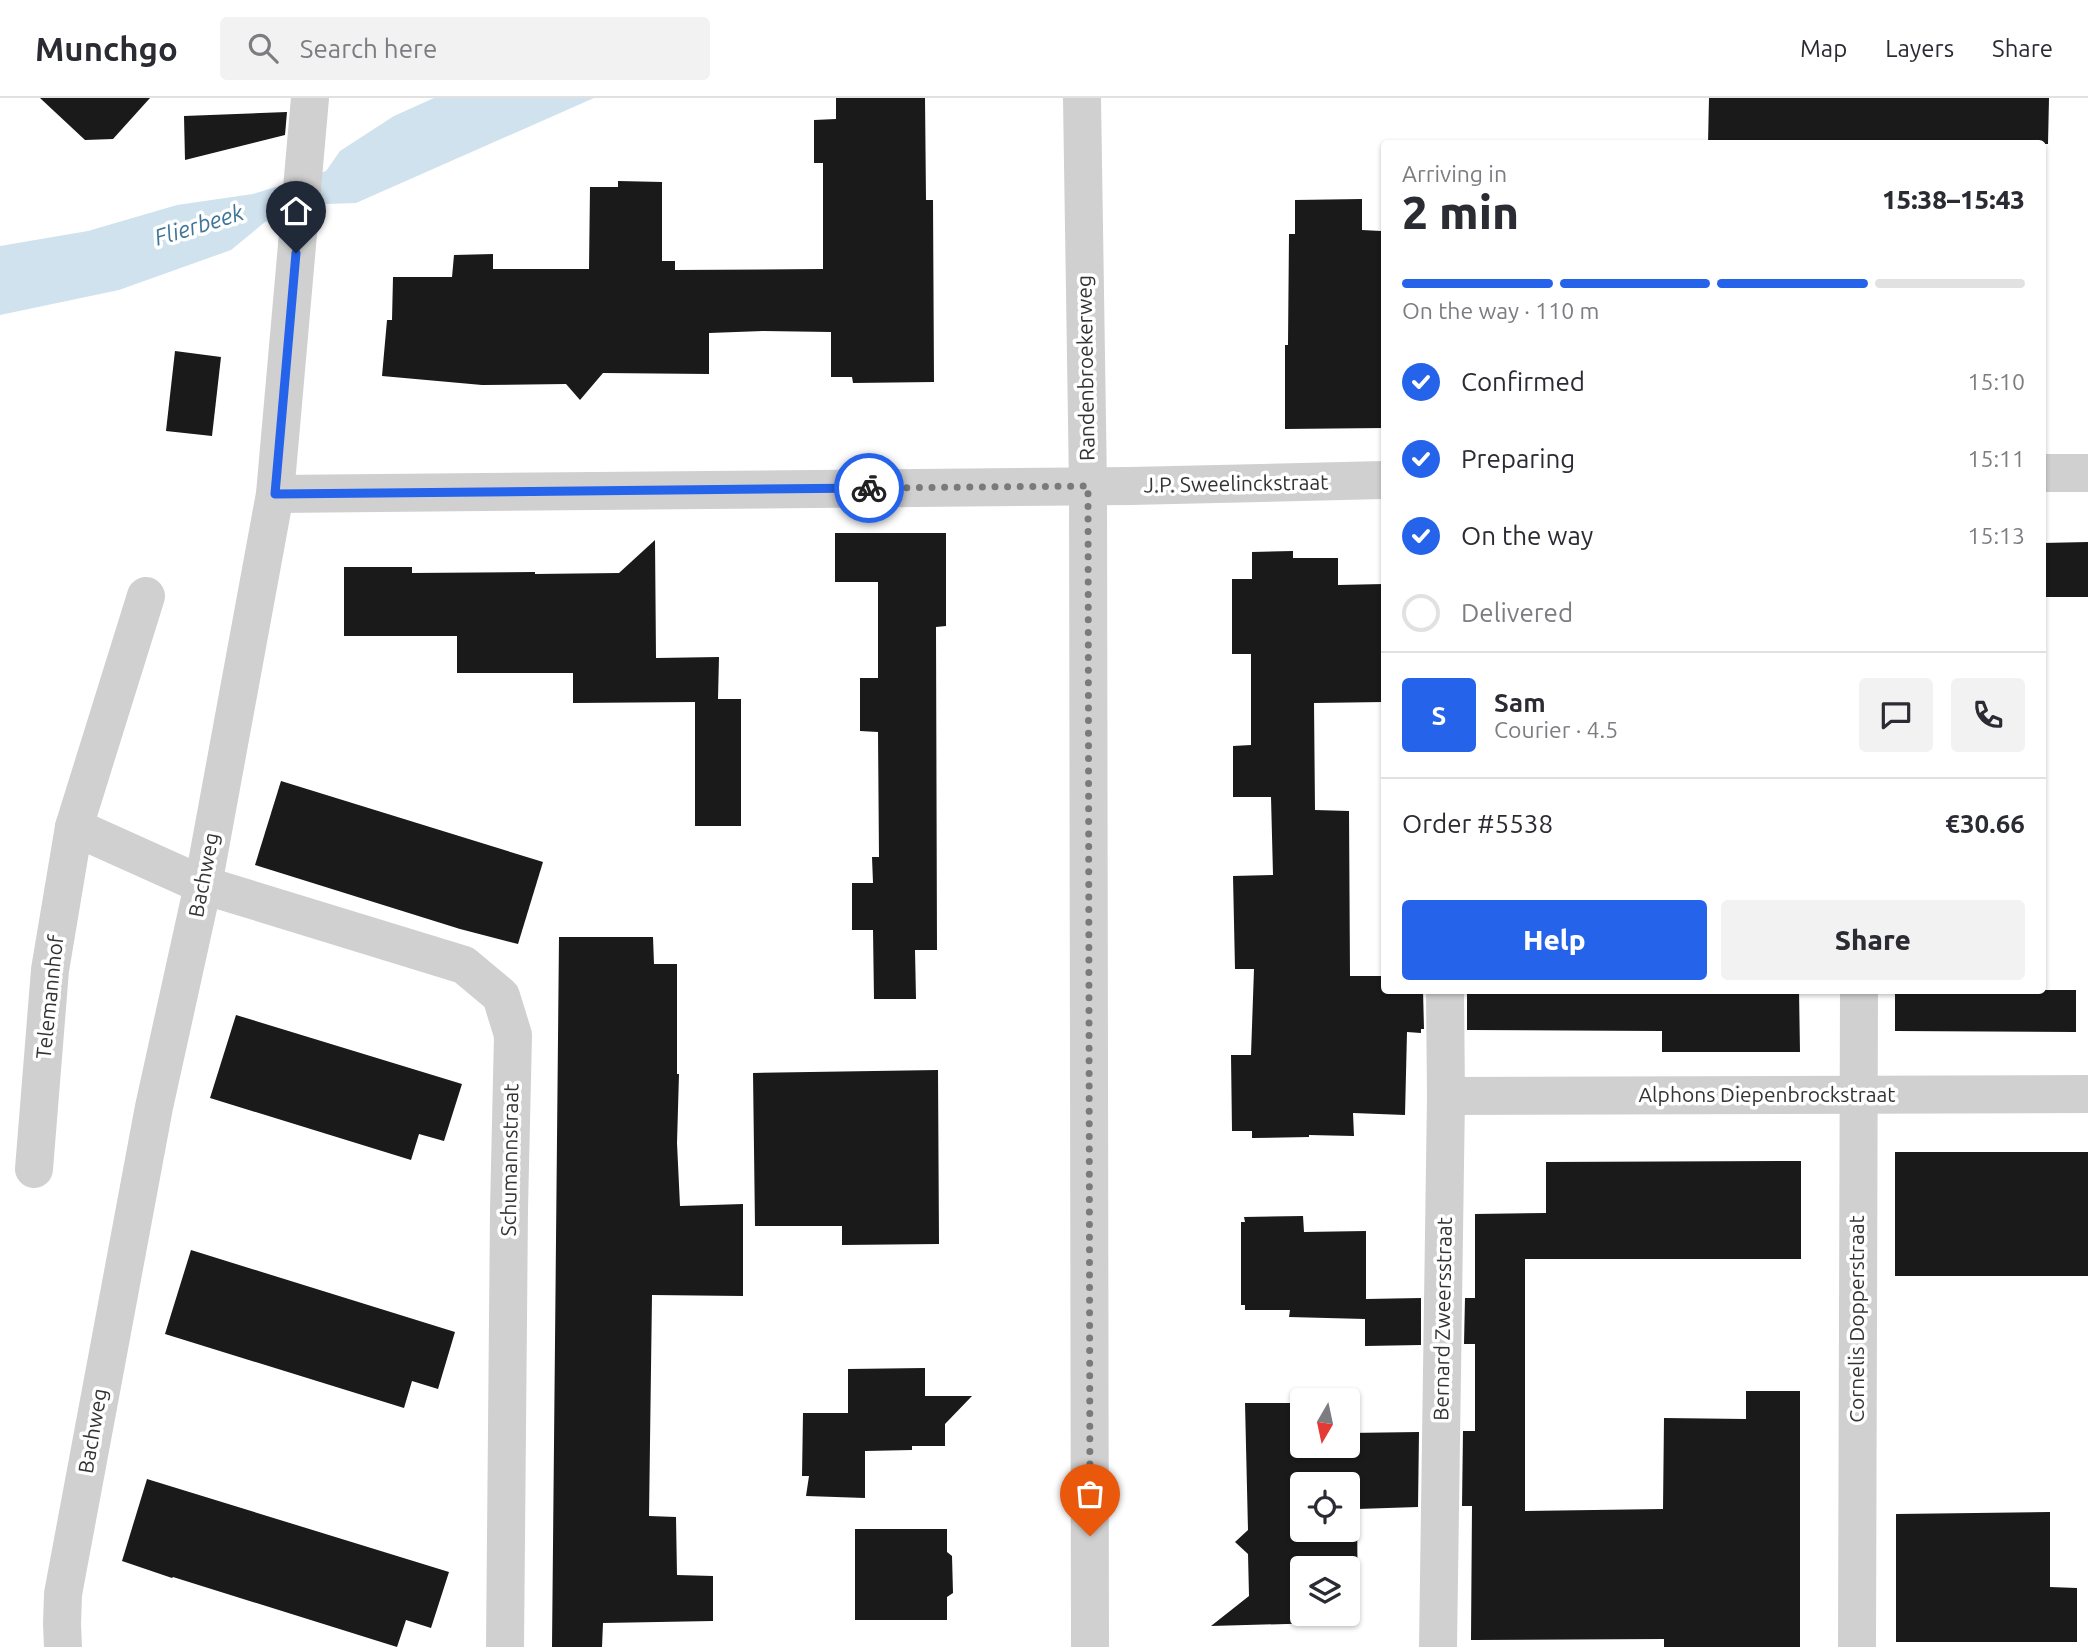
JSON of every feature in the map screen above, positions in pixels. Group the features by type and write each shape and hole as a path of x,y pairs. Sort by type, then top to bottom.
{"street":[{"name":"Bachweg","path":"64,1647 63,1594 155,1107 203,885 275,494 310,98"},
{"name":"Randenbroekerweg","path":"1082,98 1088,486 1090,1647"},
{"path":"2046,473 2088,473"},
{"name":"J.P. Sweelinckstraat","path":"275,494 1088,486 1381,480"},
{"name":"Telemannhof","path":"34,1169 50,970 75,827 146,596"},
{"path":"75,827 203,885"},
{"name":"Schumannstraat","path":"203,885 464,965 501,996 513,1035 505,1647"},
{"name":"Bernard Zweersstraat","path":"1438,1647 1445,994"},
{"name":"Cornelis Dopperstraat","path":"1857,1647 1859,994"},
{"name":"Alphons Diepenbrockstraat","path":"1446,1096 2088,1094"}],"water":[{"name":"Flierbeek","path":"434,98 594,98 356,203 326,204 265,222 231,250 119,290 0,315 0,246 88,231 177,205 253,194 326,171 340,151 394,116"}],"building":[{"path":"40,98 150,98 113,139 85,140"},
{"path":"836,98 925,98 926,200 933,200 934,382 853,383 852,377 831,377 831,332 763,331 709,333 709,374 603,373 580,400 566,384 482,385 382,376 387,320 392,320 393,277 452,277 454,255 493,254 493,269 589,269 590,187 618,187 618,181 662,182 662,261 675,261 675,270 823,269 823,163 814,163 814,120 836,119"},
{"path":"1709,98 2049,98 2048,144 2046,140 1708,140"},
{"path":"287,112 285,135 185,160 184,116"},
{"path":"1362,199 1362,230 1381,231 1381,428 1285,429 1289,234 1295,234 1295,200"},
{"path":"175,351 221,357 212,436 166,431"},
{"path":"835,533 946,533 946,626 936,627 937,950 915,950 916,999 874,999 873,930 852,930 852,883 873,883 872,857 879,857 878,732 860,731 860,678 878,678 878,582 835,582"},
{"path":"655,540 656,658 719,657 718,699 741,699 741,826 695,826 695,702 573,703 573,673 457,673 457,636 344,636 344,567 412,567 412,573 619,573"},
{"path":"2088,542 2088,597 2046,597 2046,543"},
{"path":"1293,551 1293,558 1338,558 1338,585 1381,584 1381,702 1314,703 1315,810 1349,811 1350,976 1381,976 1381,994 1423,994 1424,1029 1421,1029 1421,1033 1407,1032 1405,1115 1353,1113 1354,1136 1252,1138 1252,1131 1232,1131 1231,1055 1251,1055 1254,969 1235,969 1233,876 1273,875 1271,797 1233,797 1233,746 1251,745 1251,654 1232,654 1232,579 1252,579 1252,552"},
{"path":"281,781 543,862 518,944 460,929 255,865"},
{"path":"559,937 653,937 654,964 677,964 677,1143 680,1206 743,1204 743,1296 652,1295 649,1516 676,1517 677,1575 713,1576 713,1621 603,1623 602,1647 552,1647"},
{"path":"2046,990 2076,990 2076,1032 1895,1031 1895,994 2046,994"},
{"path":"1467,994 1799,994 1800,1052 1662,1052 1662,1031 1467,1030"},
{"path":"236,1015 462,1084 444,1141 419,1134 411,1160 210,1098"},
{"path":"938,1070 939,1244 842,1245 842,1226 755,1226 753,1073"},
{"path":"1895,1152 2088,1152 2088,1276 1895,1276"},
{"path":"1801,1161 1801,1259 1525,1259 1525,1511 1663,1509 1664,1418 1746,1419 1746,1391 1800,1391 1800,1647 1664,1647 1664,1639 1471,1640 1472,1506 1462,1506 1463,1431 1475,1431 1475,1344 1464,1344 1465,1298 1475,1298 1475,1214 1546,1213 1546,1162"},
{"path":"1303,1216 1304,1232 1366,1231 1366,1299 1421,1298 1421,1345 1365,1346 1365,1319 1289,1317 1290,1310 1245,1310 1245,1305 1241,1305 1241,1222 1245,1222 1244,1217"},
{"path":"191,1250 455,1332 438,1389 412,1381 404,1408 165,1334"},
{"path":"925,1368 925,1396 972,1396 945,1424 945,1446 865,1451 865,1498 806,1496 809,1476 802,1476 803,1413 848,1413 848,1369"},
{"path":"1245,1403 1290,1403 1290,1458 1360,1458 1360,1433 1419,1432 1418,1507 1360,1509 1360,1472 1290,1472 1290,1542 1357,1542 1357,1556 1290,1556 1290,1624 1211,1626 1249,1596 1248,1554 1235,1542 1248,1530"},
{"path":"147,1479 449,1572 431,1628 406,1620 397,1647 122,1561"},
{"path":"2050,1512 2050,1587 2077,1588 2077,1642 1896,1642 1896,1514"},
{"path":"855,1529 947,1529 947,1552 952,1556 953,1593 947,1597 947,1620 855,1620"}],"way so far":[{"path":"869,488 1088,486 1090,1536"}],"route":[{"path":"296,253 275,494 869,488"}]}
